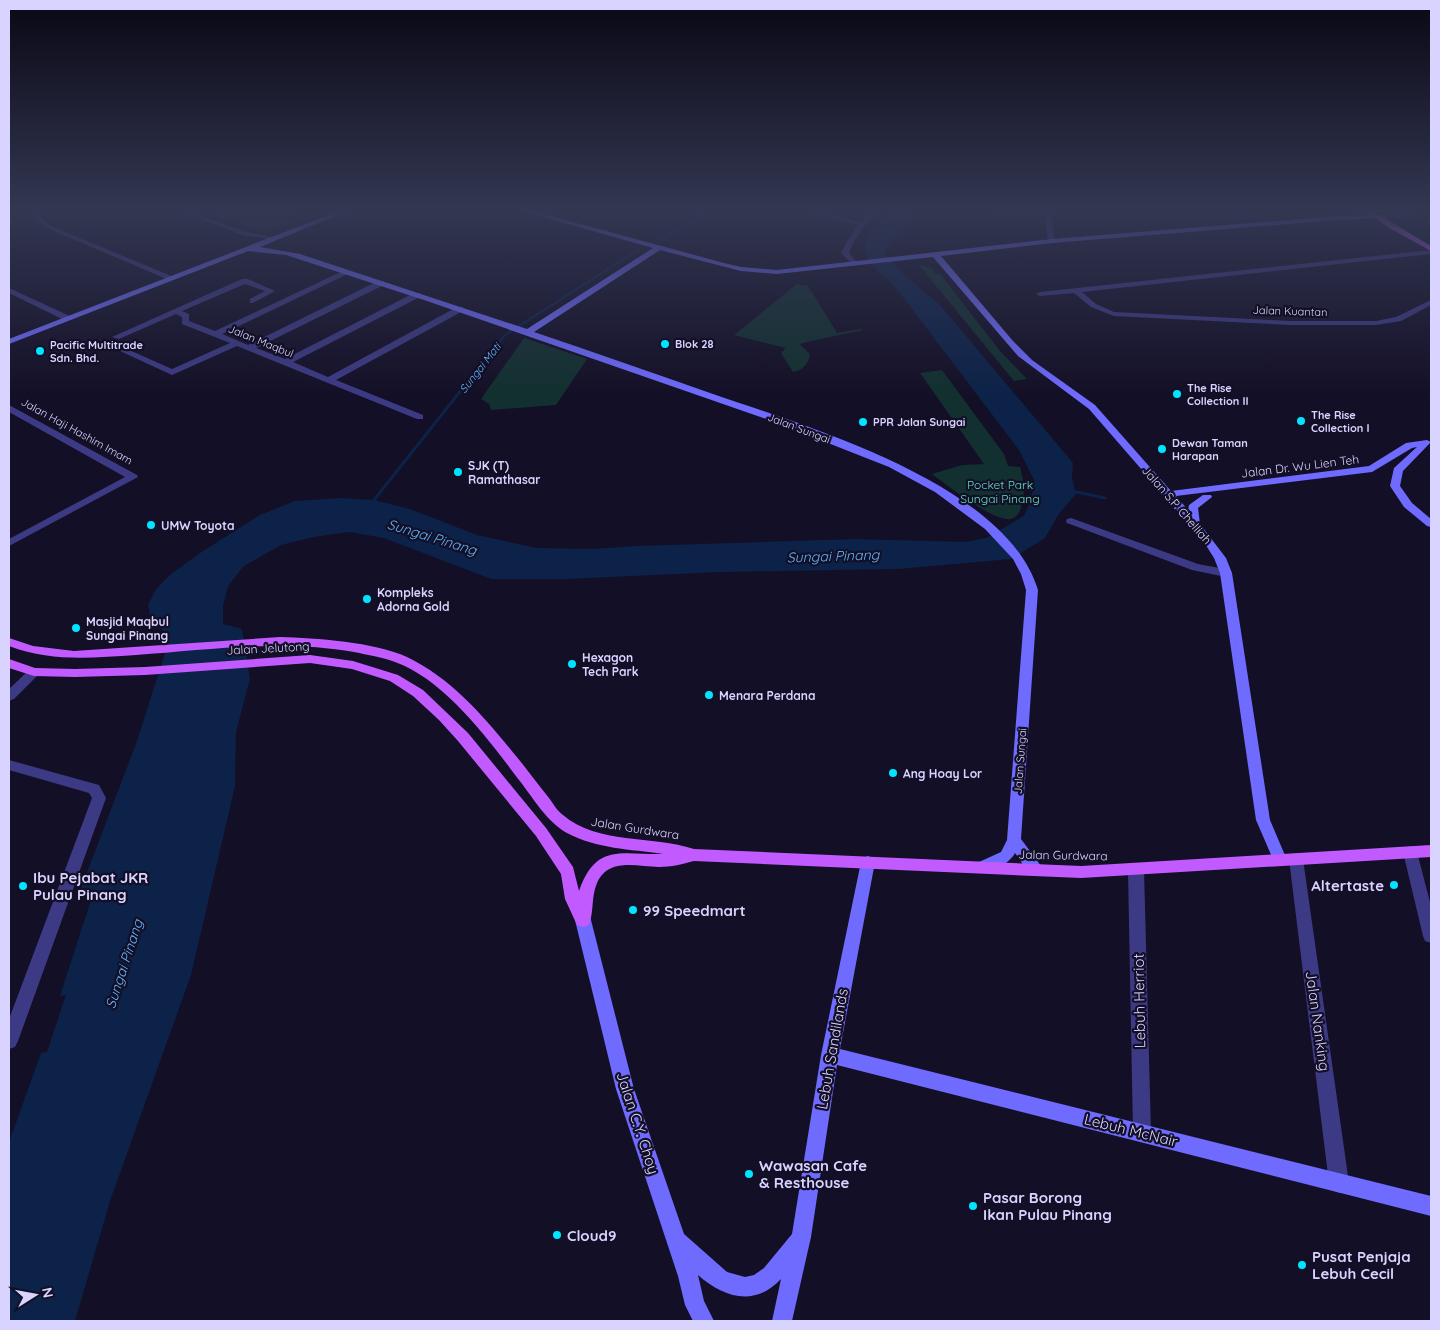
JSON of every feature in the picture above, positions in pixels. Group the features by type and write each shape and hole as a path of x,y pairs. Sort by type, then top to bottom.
{"main road":[{"name":"Jalan Jelutong","path":"9,642 32,650 74,655 280,641 311,642 350,647 402,659 436,680 486,728 557,820 571,830"},
{"name":"Jalan Jelutong","path":"9,663 34,672 145,671 310,659 353,665 394,678 418,694 463,737 562,861 568,872 573,899 583,920"},
{"name":"Jalan Gurdwara","path":"571,830 603,841 673,848 694,855"},
{"name":"Jalan Gurdwara","path":"583,920 586,887 598,871 608,862 618,859 666,860 694,855 1081,872 1431,851"}],"street":[{"path":"158,272 170,277 183,272"},
{"path":"9,342 182,272"},
{"path":"215,334 348,272"},
{"name":"Jalan Sungai","path":"348,272 525,331 794,425 874,458 927,483 958,502 986,524 1005,541 1024,568 1030,582 1032,603 1014,840"},
{"path":"525,331 620,272"},
{"name":"Jalan S.P. Chelliah","path":"950,272 1020,354 1044,374 1086,402 1195,524 1220,558 1226,573 1263,820 1288,859"},
{"path":"1040,294 1245,272"},
{"path":"116,337 245,281 271,291 253,300"},
{"path":"248,348 381,283"},
{"path":"9,290 66,318"},
{"name":"Jalan Kuantan","path":"1077,291 1101,311 1114,314 1290,324 1376,323 1398,318 1431,302"},
{"path":"285,363 417,295"},
{"path":"329,380 460,309"},
{"name":"Jalan Maqbul","path":"176,311 186,316 184,322 420,418"},
{"path":"9,338 66,318"},
{"path":"124,352 172,372 237,343"},
{"name":"Jalan Haji Hashim Imam","path":"9,408 133,477 9,543"},
{"path":"1429,441 1398,470 1395,486 1408,505 1431,524"},
{"name":"Jalan Dr. Wu Lien Teh","path":"1171,498 1372,469 1409,445 1429,441"},
{"path":"1151,475 1168,484 1204,494 1194,507 1195,524"},
{"name":"Jalan Dr. Wu Lien Teh","path":"1204,494 1322,483"},
{"path":"1071,521 1196,567 1226,573"},
{"path":"9,696 34,672"},
{"path":"9,765 94,789 99,798 9,1041"},
{"path":"984,867 1006,856 1014,840 1036,870"},
{"path":"1410,852 1431,936"},
{"name":"Jalan Nanking","path":"1288,859 1339,1183"},
{"name":"Lebuh Sandilands","path":"782,1321 801,1237 830,1055 868,862"},
{"name":"Lebuh Herriot","path":"1136,870 1142,1133"},
{"name":"Jalan C.Y. Choy","path":"583,920 625,1089 676,1240 695,1305 704,1321"},
{"name":"Lebuh McNair","path":"830,1055 1431,1206"},
{"name":"Lebuh Sandilands","path":"676,1240 718,1279 731,1286 747,1288 760,1284 770,1276 801,1237"}],"green space":[{"path":"925,272 934,272 941,275 1000,351 1027,379 1014,381"},
{"path":"797,284 808,286 837,333 863,330 802,343 800,345 810,354 809,358 803,368 793,372 781,353 786,348 734,335"},
{"path":"524,338 587,359 556,405 491,410 489,404 481,399"},
{"name":"Pocket Park Sungai Pinang","path":"942,370 1004,454 1008,466 1020,467 1024,497 1019,512 1011,519 993,515 982,509 932,474 962,465 984,464 920,373"}],"water":[{"name":"Sungai Pinang","path":"878,272 901,272 939,304 1073,463 1072,478 1076,494 1058,515 1045,538 1011,559 899,569 721,572 567,579 491,579 384,538 349,532 314,537 281,545 244,566 228,586 223,606 223,624 242,629 250,679 236,732 235,786 191,975 110,1201 75,1321 9,1321 9,1142 45,1042 93,894 78,896 137,741 165,653 167,635 150,616 148,605 156,589 171,574 203,551 260,515 295,501 340,498 374,500 410,509 477,535 537,548 591,549 854,539 965,542 986,538 1024,516 1031,500 1034,480 1019,450 893,284"}],"pier":[{"path":"66,995 47,1052 41,1053 60,996"}],"waterway":[{"name":"Sungai Mati","path":"496,346 505,335 603,272"},
{"name":"Sungai Mati","path":"374,500 497,345"},
{"path":"1072,491 1105,498"}],"place":[{"name":"Blok 28","path":"665,344"},
{"name":"Pacific Multitrade Sdn. Bhd.","path":"40,351"},
{"name":"The Rise Collection II","path":"1177,394"},
{"name":"The Rise Collection I","path":"1301,421"},
{"name":"PPR Jalan Sungai","path":"863,422"},
{"name":"Dewan Taman Harapan","path":"1162,449"},
{"name":"SJK (T) Ramathasar","path":"458,472"},
{"name":"UMW Toyota","path":"151,525"},
{"name":"Kompleks Adorna Gold","path":"367,599"},
{"name":"Masjid Maqbul Sungai Pinang","path":"76,628"},
{"name":"Hexagon Tech Park","path":"572,664"},
{"name":"Menara Perdana","path":"709,695"},
{"name":"Ang Hoay Lor","path":"893,773"},
{"name":"Altertaste","path":"1394,885"},
{"name":"Ibu Pejabat JKR Pulau Pinang","path":"23,886"},
{"name":"99 Speedmart","path":"633,910"},
{"name":"Wawasan Cafe & Resthouse","path":"749,1174"},
{"name":"Pasar Borong Ikan Pulau Pinang","path":"973,1206"},
{"name":"Cloud9","path":"557,1235"},
{"name":"Pusat Penjaja Lebuh Cecil","path":"1302,1265"}]}
